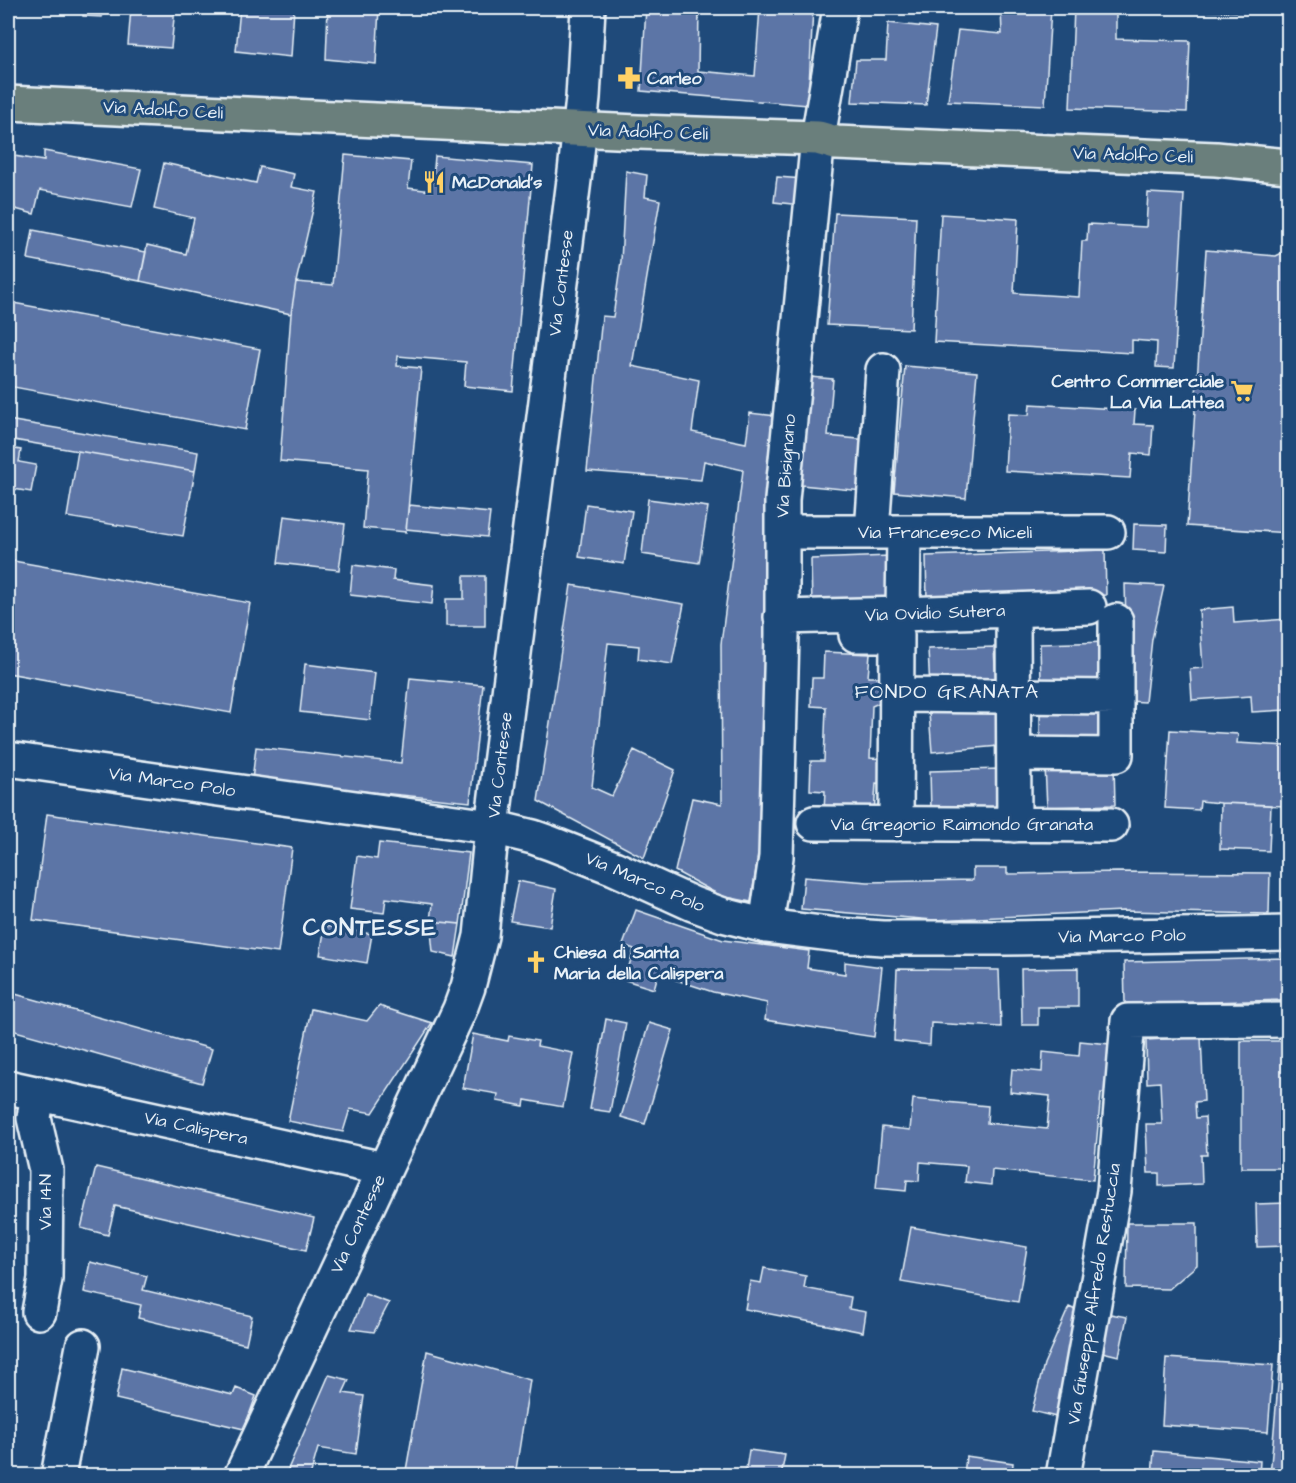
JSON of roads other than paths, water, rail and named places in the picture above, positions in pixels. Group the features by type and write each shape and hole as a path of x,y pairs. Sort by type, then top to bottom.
{"main road":[{"name":"Via Adolfo Celi","path":"8,103 818,138 836,143 1216,159 1288,166"}],"street":[{"name":"Via Contesse","path":"241,1476 460,1009 481,936 492,826 580,129 588,8"},
{"name":"Via Bisignano","path":"766,926 776,857 782,626 782,500 818,138 840,8"},
{"path":"872,532 883,370"},
{"name":"Via Francesco Miceli","path":"782,532 1108,532"},
{"path":"896,824 897,695 904,532"},
{"path":"1013,610 1014,825"},
{"name":"Via Ovidio Sutera","path":"782,626 900,625 1013,610 1102,614 1116,697"},
{"path":"897,695 1116,697 1116,755 1014,754"},
{"name":"Via Marco Polo","path":"8,759 492,826 550,843 723,915 766,926 883,938 1288,933"},
{"name":"Via Gregorio Raimondo Granata","path":"814,823 1111,825"},
{"name":"Via Giuseppe Alfredo Restuccia","path":"1063,1476 1114,1191 1128,1021 1288,1020"},
{"name":"Via Calispera","path":"23,1090 384,1169"},
{"name":"Via 14N","path":"23,1090 34,1118 46,1170 45,1279 39,1312"},
{"path":"58,1476 83,1346"}],"place":[{"name":"Carleo","path":"629,78"},
{"name":"McDonald's","path":"434,182"},
{"name":"Centro Commerciale La Via Lattea","path":"1242,391"},
{"name":"Chiesa di Santa Maria della Calispera","path":"536,962"}],"district":[{"name":"FONDO GRANATA","path":"947,692"},
{"name":"CONTESSE","path":"370,928"}]}
